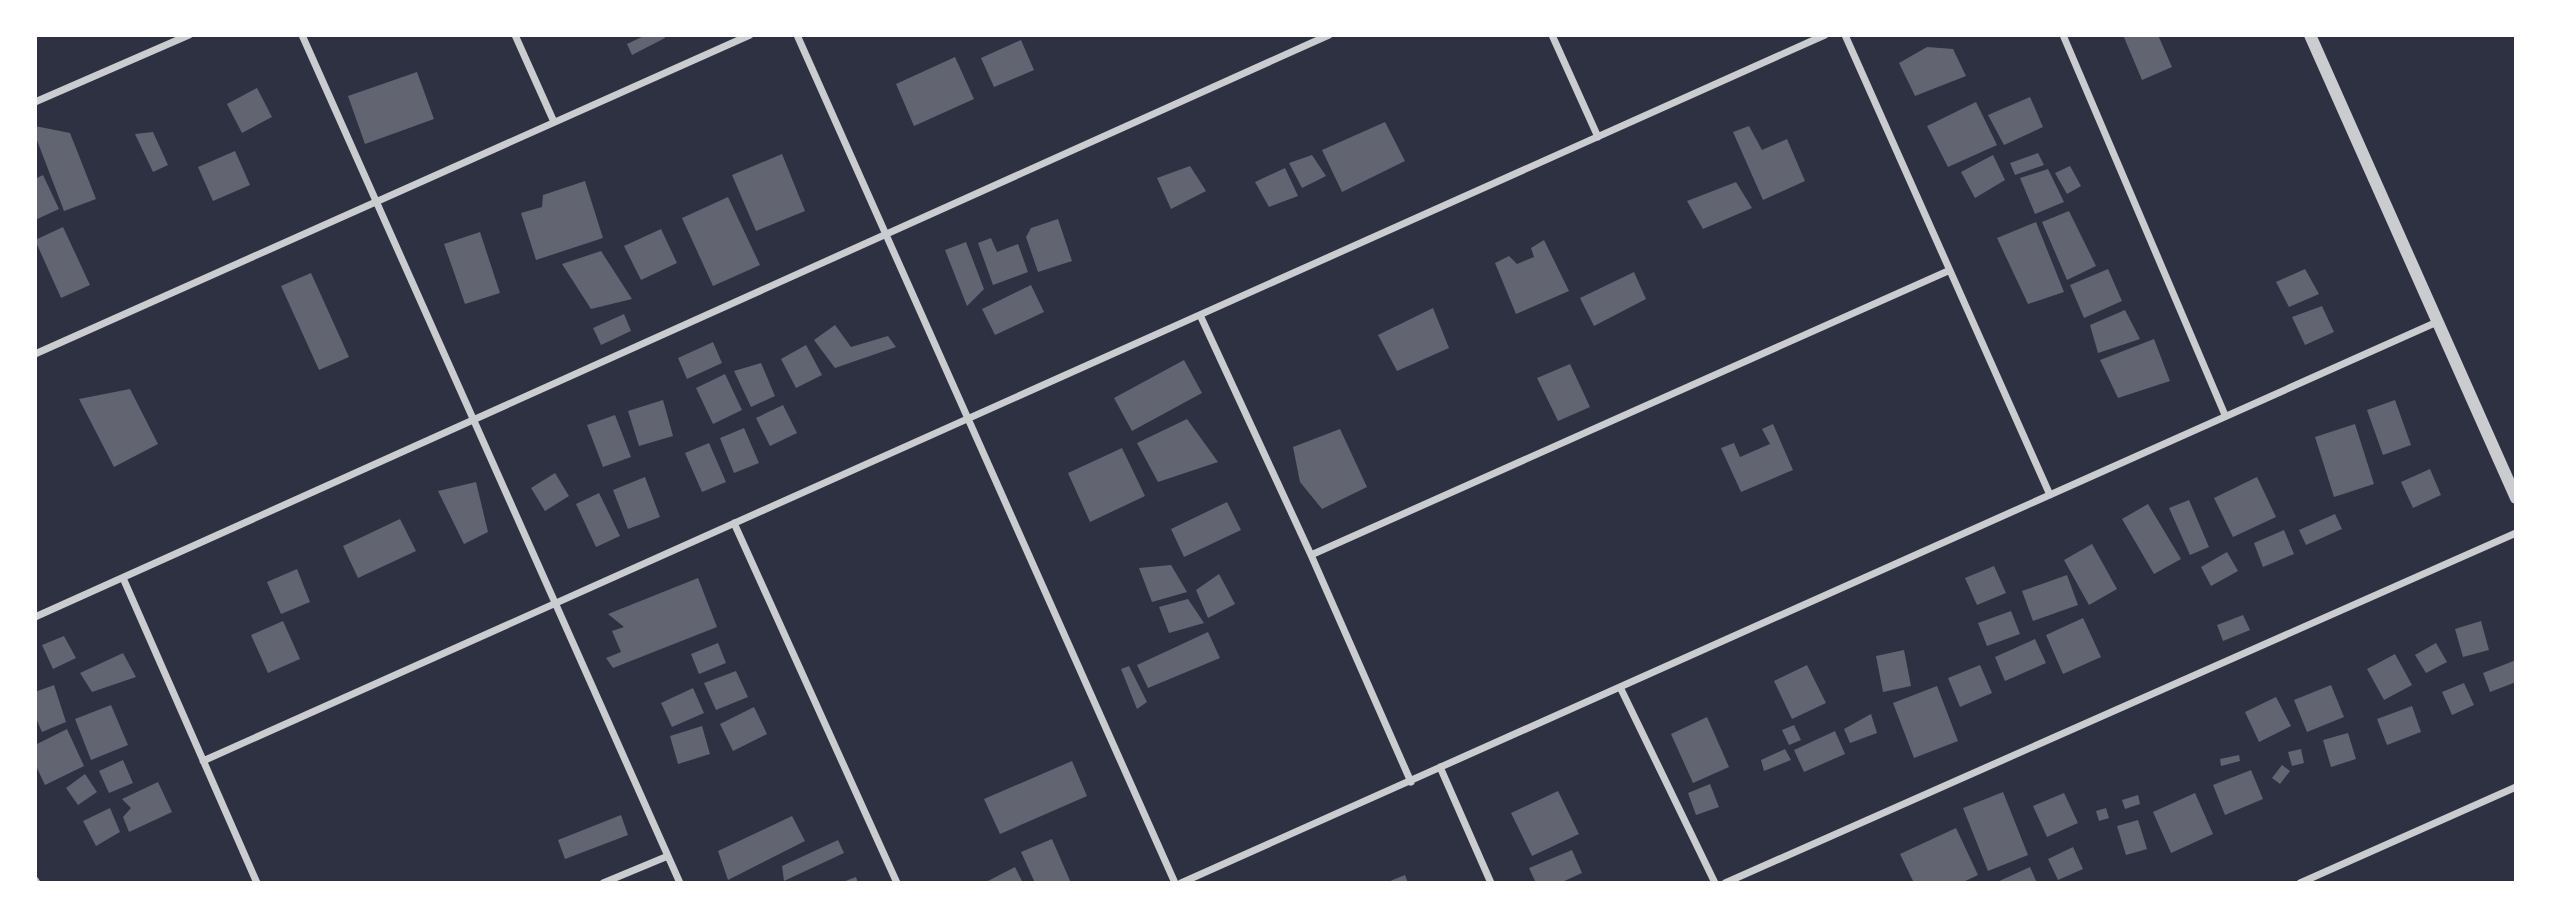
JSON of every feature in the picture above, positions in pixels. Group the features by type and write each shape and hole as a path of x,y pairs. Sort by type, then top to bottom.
{"street":[{"path":"35,102 189,35"},
{"path":"302,35 680,883"},
{"path":"515,35 554,122"},
{"path":"35,354 750,35"},
{"path":"797,35 1175,883"},
{"path":"35,617 1329,35"},
{"path":"1552,35 1598,136"},
{"path":"204,761 1825,35"},
{"path":"1845,35 2050,495"},
{"path":"2063,35 2225,415"},
{"path":"2310,35 2516,498"},
{"path":"1311,555 1948,271"},
{"path":"1200,315 1311,555 1411,782"},
{"path":"1181,883 2437,322"},
{"path":"734,523 897,883"},
{"path":"1725,883 2516,533"},
{"path":"123,578 257,883"},
{"path":"1620,687 1715,883"},
{"path":"1440,767 1491,883"},
{"path":"2300,883 2516,787"},
{"path":"603,883 668,856"}],"building":[{"path":"646,35 665,35 665,38 632,55 627,44"},
{"path":"2123,35 2158,35 2172,67 2142,80"},
{"path":"1021,40 1034,70 994,87 981,58"},
{"path":"1927,47 1953,49 1966,76 1915,96 1899,63"},
{"path":"955,57 974,99 914,126 896,84"},
{"path":"417,72 434,119 365,144 348,96"},
{"path":"257,88 272,117 242,133 227,104"},
{"path":"2030,97 2043,127 2004,145 1988,115"},
{"path":"1976,102 1997,145 1948,167 1927,126"},
{"path":"1385,122 1405,161 1342,192 1322,150"},
{"path":"35,126 70,133 96,199 64,211 35,135"},
{"path":"1749,126 1762,150 1787,139 1805,181 1763,200 1733,132"},
{"path":"153,132 168,165 153,172 135,134"},
{"path":"235,151 250,185 213,201 198,167"},
{"path":"2038,153 2044,165 2015,175 2010,163"},
{"path":"782,154 805,211 756,231 732,175"},
{"path":"1312,155 1326,176 1302,188 1289,163"},
{"path":"1993,155 2005,180 1975,198 1961,172"},
{"path":"1190,166 1206,191 1171,209 1157,178"},
{"path":"2070,166 2081,186 2067,194 2055,173"},
{"path":"1285,168 1298,196 1269,207 1255,182"},
{"path":"2048,169 2064,202 2035,214 2020,178"},
{"path":"43,175 59,209 35,220 35,179"},
{"path":"585,181 603,238 536,260 521,213 542,207 543,195"},
{"path":"1736,182 1752,208 1703,229 1687,201"},
{"path":"728,197 760,265 713,286 682,218"},
{"path":"2069,211 2096,266 2067,280 2042,222"},
{"path":"1058,219 1072,261 1038,272 1026,237 1031,228"},
{"path":"2036,222 2064,292 2028,304 1997,238"},
{"path":"63,227 90,285 61,298 35,240"},
{"path":"661,229 677,263 641,280 624,246"},
{"path":"480,232 500,293 465,304 444,244"},
{"path":"991,238 997,252 1018,244 1028,272 993,285 978,243"},
{"path":"1544,240 1569,291 1516,314 1495,263 1509,256 1517,264 1534,257 1531,248"},
{"path":"966,242 984,289 967,306 945,250"},
{"path":"601,251 632,299 591,309 562,264"},
{"path":"2108,269 2122,301 2084,318 2070,285"},
{"path":"2305,269 2319,294 2289,307 2276,282"},
{"path":"1634,272 1646,299 1594,326 1580,298"},
{"path":"311,273 349,357 319,370 281,286"},
{"path":"1031,285 1044,312 995,335 982,309"},
{"path":"2322,306 2334,332 2305,345 2292,317"},
{"path":"1433,308 1449,348 1397,371 1378,335"},
{"path":"2125,310 2140,339 2098,353 2090,325"},
{"path":"624,314 631,331 601,345 593,328"},
{"path":"835,325 851,347 888,336 896,347 835,368 814,340"},
{"path":"2154,339 2170,381 2118,398 2100,360"},
{"path":"713,342 722,363 687,379 678,358"},
{"path":"806,345 822,375 796,388 781,359"},
{"path":"1184,360 1202,393 1132,431 1114,398"},
{"path":"761,363 775,396 751,407 734,371"},
{"path":"1570,364 1590,407 1558,421 1537,378"},
{"path":"725,374 742,410 713,424 696,388"},
{"path":"130,389 158,444 114,467 79,399"},
{"path":"663,400 673,436 639,446 628,411"},
{"path":"2395,400 2411,445 2383,455 2367,410"},
{"path":"783,405 797,433 770,446 756,418"},
{"path":"615,415 631,457 603,467 587,425"},
{"path":"1187,419 1218,462 1158,482 1137,443"},
{"path":"1773,424 1793,470 1741,492 1721,448 1734,443 1740,457 1770,444 1762,429"},
{"path":"2355,424 2374,484 2334,497 2315,437"},
{"path":"744,428 759,463 734,473 720,438"},
{"path":"1340,429 1367,487 1322,509 1300,482 1293,447"},
{"path":"709,443 726,482 702,492 685,453"},
{"path":"1122,448 1145,496 1090,522 1068,473"},
{"path":"2430,469 2441,495 2413,508 2401,482"},
{"path":"555,473 569,496 545,511 531,488"},
{"path":"645,477 660,517 628,529 613,490"},
{"path":"2257,477 2276,517 2233,537 2214,498"},
{"path":"476,482 488,532 464,544 438,491"},
{"path":"599,493 620,536 596,547 576,504"},
{"path":"2189,500 2209,547 2190,555 2169,508"},
{"path":"1227,502 1241,530 1184,557 1171,529"},
{"path":"2148,504 2181,559 2154,574 2122,519"},
{"path":"2335,514 2342,529 2306,545 2299,530"},
{"path":"400,519 416,551 358,578 343,546"},
{"path":"2284,530 2294,554 2263,567 2254,543"},
{"path":"2092,544 2117,589 2089,605 2064,560"},
{"path":"2227,552 2238,571 2211,586 2201,567"},
{"path":"1171,565 1187,592 1152,602 1139,568"},
{"path":"1994,566 2006,593 1977,605 1965,578"},
{"path":"297,569 310,602 281,614 267,582"},
{"path":"1219,574 1235,604 1208,618 1196,590"},
{"path":"2067,575 2078,605 2033,621 2022,591"},
{"path":"698,578 717,627 613,668 606,658 621,652 612,631 624,627 608,614"},
{"path":"1188,599 1204,623 1169,633 1159,607"},
{"path":"2011,611 2020,634 1987,646 1978,623"},
{"path":"2243,615 2250,630 2223,641 2217,625"},
{"path":"2083,618 2101,657 2063,674 2046,635"},
{"path":"283,621 300,659 268,673 251,635"},
{"path":"2481,621 2489,650 2463,657 2455,629"},
{"path":"1208,632 1220,658 1148,688 1137,665"},
{"path":"64,636 76,658 53,669 42,645"},
{"path":"2035,639 2046,663 2005,681 1995,657"},
{"path":"718,643 726,663 699,674 691,654"},
{"path":"2436,643 2447,662 2426,673 2415,655"},
{"path":"1904,650 1911,686 1883,692 1876,656"},
{"path":"123,653 136,677 92,692 80,673"},
{"path":"2395,654 2412,685 2384,700 2367,669"},
{"path":"2516,660 2516,682 2490,692 2483,673"},
{"path":"1807,665 1826,703 1792,719 1774,681"},
{"path":"1980,665 1992,693 1960,707 1948,678"},
{"path":"1129,666 1147,702 1137,709 1121,669"},
{"path":"736,671 748,697 716,710 704,683"},
{"path":"2464,683 2474,705 2452,715 2442,692"},
{"path":"54,685 66,722 42,732 35,716 35,692"},
{"path":"2331,685 2344,717 2307,732 2294,700"},
{"path":"1937,686 1958,741 1914,758 1893,703"},
{"path":"693,688 704,713 672,727 661,703"},
{"path":"2276,697 2291,726 2259,742 2245,712"},
{"path":"111,705 128,745 91,760 75,719"},
{"path":"2412,706 2421,732 2387,745 2377,719"},
{"path":"754,707 767,734 733,751 720,724"},
{"path":"1871,714 1877,733 1850,743 1844,729"},
{"path":"1707,717 1729,767 1693,783 1671,734"},
{"path":"1794,725 1801,740 1789,745 1782,730"},
{"path":"702,726 710,754 678,764 670,736"},
{"path":"67,729 84,766 45,785 35,764 35,745"},
{"path":"1835,731 1845,754 1804,772 1794,750"},
{"path":"2348,733 2356,759 2331,767 2323,740"},
{"path":"1785,749 1791,760 1764,771 1761,760"},
{"path":"2301,749 2304,763 2292,766 2288,752"},
{"path":"2239,755 2240,761 2221,766 2220,759"},
{"path":"123,760 133,783 109,793 99,771"},
{"path":"1072,761 1087,796 1000,834 984,799"},
{"path":"2282,765 2290,771 2280,784 2272,778"},
{"path":"2251,770 2263,799 2225,815 2213,785"},
{"path":"85,774 97,792 78,805 66,788"},
{"path":"158,782 172,812 129,832 123,817 131,808 122,799"},
{"path":"1710,784 1719,807 1696,815 1688,793"},
{"path":"1558,791 1579,834 1532,856 1511,813"},
{"path":"2003,792 2028,855 1988,871 1963,808"},
{"path":"2064,793 2078,823 2047,837 2033,806"},
{"path":"2195,793 2213,834 2171,853 2153,812"},
{"path":"2138,795 2140,804 2125,809 2122,800"},
{"path":"110,808 120,832 96,846 83,821"},
{"path":"2106,808 2109,818 2099,821 2096,811"},
{"path":"621,815 628,835 565,859 558,840"},
{"path":"792,816 805,841 728,880 718,851"},
{"path":"2138,820 2147,849 2126,855 2117,826"},
{"path":"1956,828 1978,875 1961,883 1914,883 1900,854"},
{"path":"1052,839 1071,883 1035,883 1021,852"},
{"path":"838,840 844,853 784,881 782,866"},
{"path":"2073,847 2083,869 2058,880 2048,859"},
{"path":"1572,850 1582,873 1560,883 1536,883 1529,868"},
{"path":"1015,867 1023,883 989,883 988,881"},
{"path":"2030,867 2037,883 1995,883"},
{"path":"1405,875 1408,883 1385,883"},
{"path":"856,877 858,883 840,883"}]}
